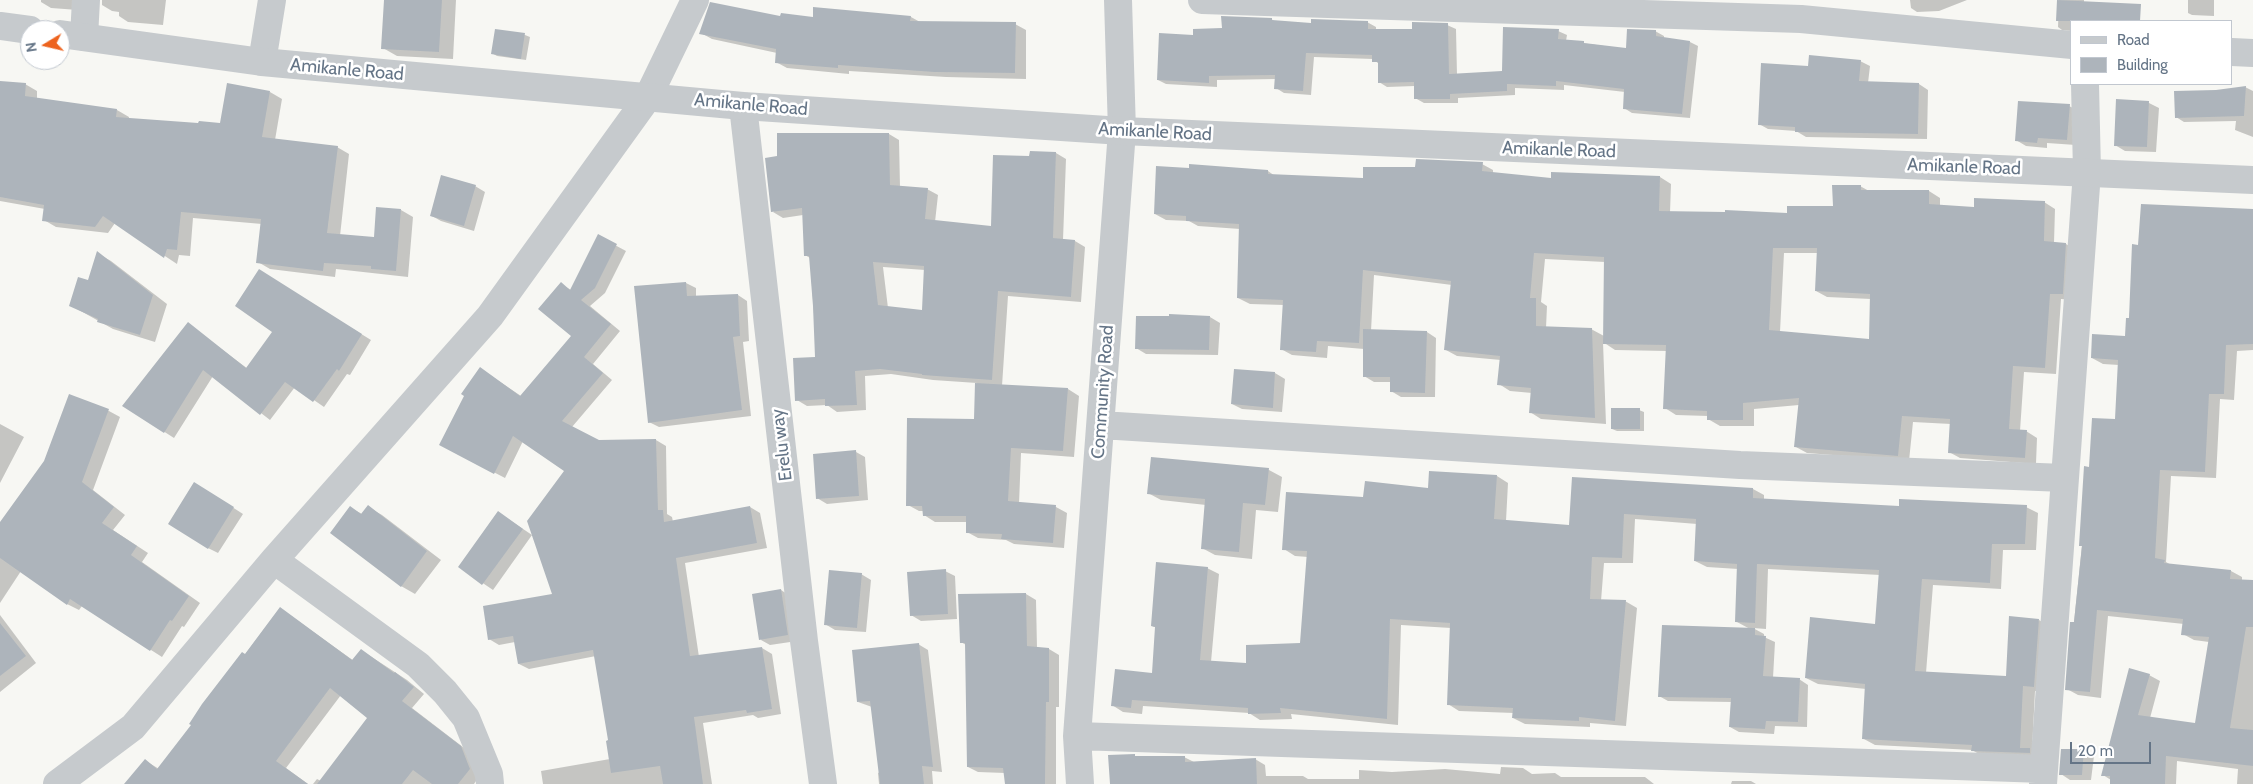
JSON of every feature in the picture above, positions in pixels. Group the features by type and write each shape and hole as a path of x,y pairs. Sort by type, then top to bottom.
{"street":[{"path":"72,36 86,0"},
{"path":"262,62 272,0"},
{"path":"57,784 134,727 274,560 490,316 648,97 695,0"},
{"name":"Community Road","path":"1080,784 1077,736 1122,131 1118,0"},
{"path":"1202,0 1802,19 2070,45"},
{"path":"0,26 20,29"},
{"name":"Amikanle Road","path":"72,36 262,62 743,106 1122,131 2253,180"},
{"path":"2233,52 2253,53"},
{"path":"1077,736 2044,777 2087,172 2085,85"},
{"name":"Erelu way","path":"743,106 803,631 823,784"},
{"path":"1101,425 1740,464 2064,478"},
{"path":"274,560 418,665 438,685 466,718 486,780"}],"building":[{"path":"384,0 442,0 439,52 381,49"},
{"path":"2057,0 2141,4 2140,20 2056,21"},
{"path":"710,2 780,16 781,13 813,17 813,7 911,16 910,21 1016,22 1015,73 934,72 838,65 838,68 775,63 776,49 699,34"},
{"path":"1221,16 1272,18 1272,20 1311,23 1311,19 1368,21 1368,29 1412,29 1412,22 1448,23 1449,74 1502,71 1503,27 1559,29 1558,39 1626,48 1627,29 1656,30 1656,36 1690,41 1682,114 1623,109 1624,89 1556,81 1556,86 1507,84 1507,91 1450,94 1450,99 1414,99 1414,82 1378,83 1378,62 1372,62 1372,55 1306,53 1303,91 1274,89 1275,75 1209,76 1209,83 1157,80 1159,33 1193,35 1193,29 1222,28"},
{"path":"495,29 525,33 521,59 491,54"},
{"path":"1809,55 1861,60 1859,81 1919,83 1918,134 1795,132 1795,127 1758,125 1761,63 1808,66"},
{"path":"0,81 26,83 25,96 117,109 116,117 198,123 199,121 220,123 227,83 270,91 262,137 338,146 327,233 374,237 376,207 401,209 396,271 371,269 371,266 324,263 323,271 256,263 261,219 181,212 177,250 167,249 164,258 103,216 95,227 42,221 44,205 0,197"},
{"path":"2246,86 2244,116 2175,118 2174,91 2216,90"},
{"path":"2116,99 2149,101 2147,147 2114,146"},
{"path":"2018,101 2070,104 2067,140 2038,138 2037,143 2015,141"},
{"path":"777,133 889,133 890,185 928,188 925,219 991,226 993,155 1029,156 1030,151 1056,152 1053,238 1075,240 1071,297 998,291 992,380 922,375 880,369 855,371 857,405 825,406 825,399 795,401 793,358 815,357 813,306 809,256 804,256 802,208 771,212 765,158 777,156","holes":["873,262 924,266 922,310 878,305"]},
{"path":"1416,159 1483,162 1482,171 1551,178 1551,172 1660,176 1659,211 1725,212 1725,210 1787,213 1787,206 1833,206 1832,185 1861,185 1861,190 1929,190 1929,204 1974,207 1974,198 2045,201 2044,241 2066,243 2063,294 2050,294 2045,368 2013,366 2009,429 2027,430 2025,458 1948,453 1950,419 1902,416 1898,456 1794,447 1799,398 1743,403 1743,420 1707,420 1707,411 1663,409 1666,345 1603,344 1604,257 1534,253 1530,298 1536,298 1536,326 1592,328 1595,418 1529,413 1531,388 1497,385 1500,356 1444,350 1451,281 1363,270 1359,343 1317,341 1316,352 1280,350 1283,300 1237,298 1239,224 1186,221 1186,216 1154,214 1156,166 1189,168 1189,164 1268,170 1268,174 1363,178 1363,167 1415,167","holes":["1773,248 1817,248 1815,291 1870,294 1869,339 1769,330"]},
{"path":"441,175 476,185 464,226 430,216"},
{"path":"2141,204 2253,209 2253,344 2226,345 2224,394 2209,394 2205,472 2160,470 2155,558 2165,560 2164,563 2231,570 2230,579 2253,580 2253,627 2246,627 2230,728 2253,730 2253,766 2166,756 2165,784 2110,784 2110,776 2101,776 2129,668 2150,674 2138,715 2195,723 2209,637 2181,635 2183,619 2097,610 2090,692 2065,690 2070,622 2074,622 2082,546 2079,546 2084,466 2089,467 2092,418 2115,419 2118,360 2091,358 2092,334 2125,336 2126,318 2129,318 2132,244 2138,245"},
{"path":"598,234 617,244 595,288 581,300 611,324 584,357 603,373 562,421 599,440 656,439 658,510 663,510 664,522 750,506 757,543 676,558 690,656 762,647 772,709 747,713 746,710 694,717 703,784 663,784 660,766 611,773 606,741 608,740 593,650 518,664 513,636 488,640 483,606 552,594 527,521 564,471 513,436 494,474 439,445 464,396 461,394 480,367 520,396 571,336 538,309 561,282 570,290"},
{"path":"97,251 153,295 140,335 97,322 98,319 69,306 78,277 88,280"},
{"path":"259,269 362,334 339,371 337,369 313,402 285,382 260,415 203,370 164,433 122,406 188,322 246,368 272,332 235,306"},
{"path":"686,282 687,296 738,294 740,336 733,337 742,410 648,423 634,286"},
{"path":"1169,314 1210,316 1209,350 1135,349 1136,316 1169,316"},
{"path":"1363,329 1427,331 1425,393 1390,392 1390,377 1363,377"},
{"path":"1234,369 1275,372 1273,408 1231,404"},
{"path":"975,383 1068,388 1063,451 1011,448 1008,501 1056,505 1053,543 1001,539 1002,534 966,533 966,516 923,516 922,506 906,506 907,418 974,419"},
{"path":"69,394 109,409 82,482 114,507 102,523 137,546 131,555 189,596 172,621 170,620 150,651 70,599 67,605 0,558 0,522 44,461"},
{"path":"1611,408 1640,408 1640,429 1611,429"},
{"path":"856,450 859,496 816,499 813,454"},
{"path":"1151,457 1269,468 1265,505 1243,503 1239,552 1201,549 1205,499 1147,494"},
{"path":"1429,471 1497,475 1494,519 1569,525 1572,477 1753,488 1753,498 1899,506 1899,499 2027,505 2025,544 1992,544 1990,583 1922,579 1915,671 2006,676 2009,616 2039,619 2034,687 2023,686 2020,748 2030,748 2030,753 1971,751 1972,745 1862,739 1865,684 1805,678 1810,617 1875,624 1879,570 1757,564 1755,623 1735,622 1737,564 1694,561 1696,519 1624,514 1622,558 1592,557 1590,599 1626,600 1615,721 1579,717 1579,721 1512,718 1513,708 1447,705 1450,623 1390,619 1387,719 1280,708 1281,713 1248,714 1248,708 1132,700 1131,708 1111,706 1115,669 1152,673 1155,627 1151,626 1156,562 1208,567 1200,660 1246,663 1246,645 1300,643 1307,551 1282,550 1286,492 1363,497 1365,481 1428,488"},
{"path":"194,482 234,507 208,549 168,524"},
{"path":"368,505 427,551 401,587 330,533 350,506 361,514"},
{"path":"498,511 523,529 482,585 458,567"},
{"path":"946,569 948,614 910,616 907,572"},
{"path":"829,570 862,573 857,628 824,625"},
{"path":"781,589 788,635 759,640 752,594"},
{"path":"1026,593 1027,646 1049,648 1049,702 1046,702 1045,784 1005,784 1003,768 967,767 965,643 960,643 958,594"},
{"path":"280,607 352,660 361,649 414,687 402,701 461,746 470,769 458,784 432,784 413,770 402,784 317,784 367,718 330,688 276,761 308,784 124,784 145,759 157,769 191,725 189,724 202,704 242,652 245,654"},
{"path":"0,623 26,656 0,676"},
{"path":"1662,625 1755,628 1755,635 1766,636 1763,676 1800,678 1798,722 1766,721 1765,729 1729,727 1731,698 1658,697"},
{"path":"919,643 933,767 922,766 924,784 880,784 870,701 857,702 852,650"},
{"path":"2061,749 2084,749 2082,775 2059,775"},
{"path":"1135,754 1135,756 1185,756 1185,762 1256,758 1257,784 1110,784 1108,755"}]}
